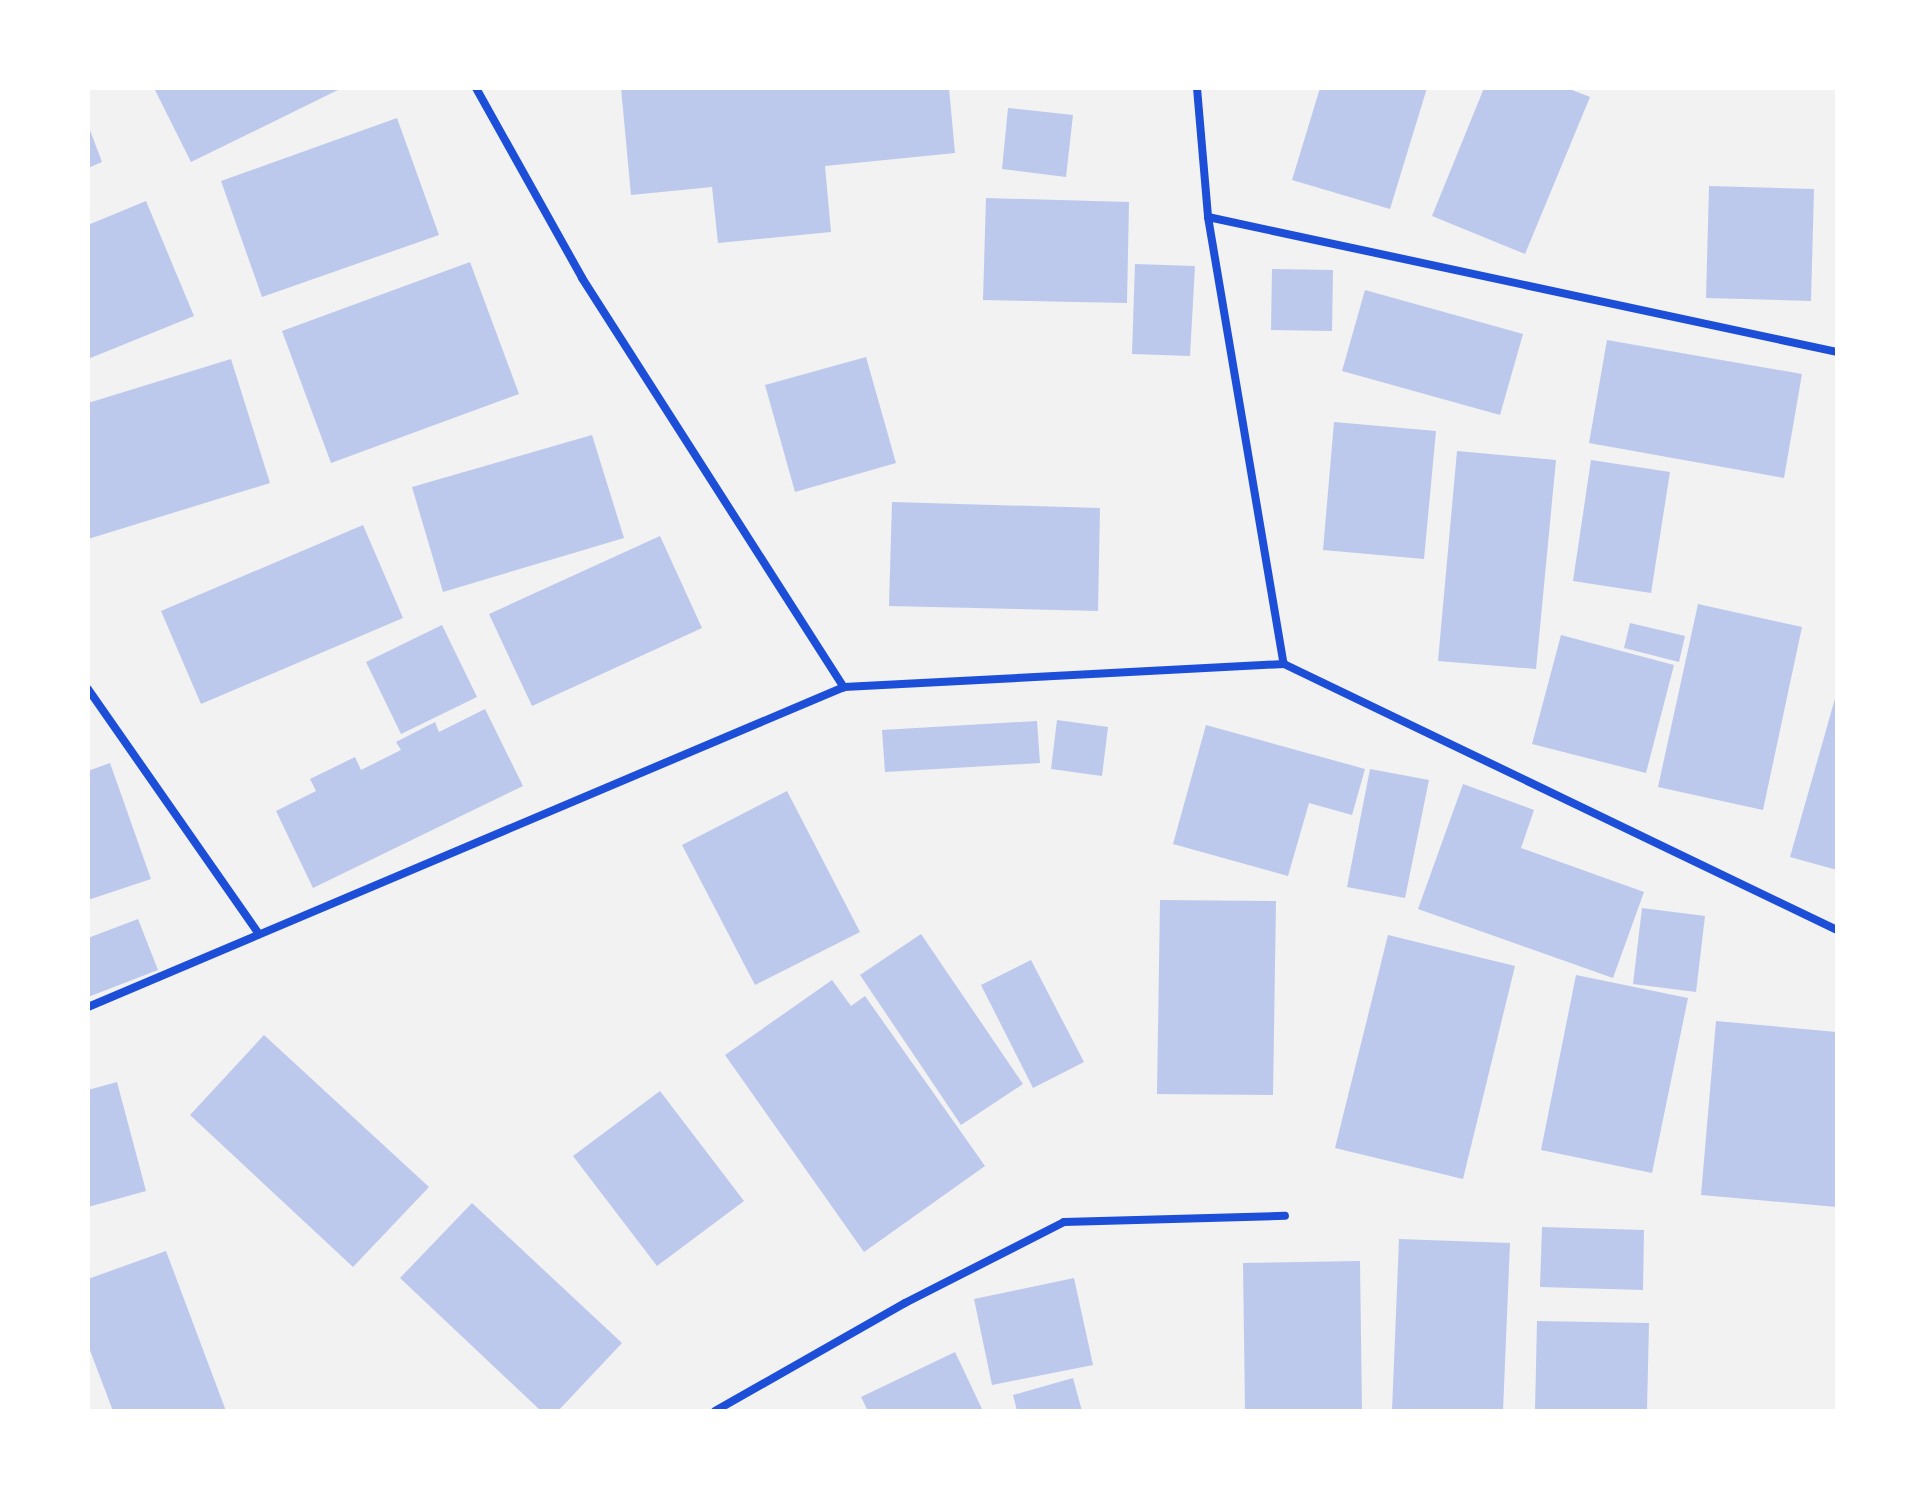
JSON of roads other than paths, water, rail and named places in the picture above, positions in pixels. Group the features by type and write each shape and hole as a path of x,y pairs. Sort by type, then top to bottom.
{"street":[{"path":"476,88 582,278 844,687"},
{"path":"1197,88 1208,217 1284,664"},
{"path":"1208,217 1837,352"},
{"path":"88,1007 844,687 1284,664 1837,930"},
{"path":"88,689 259,934"},
{"path":"715,1411 905,1303 1064,1222 1285,1216"}]}
